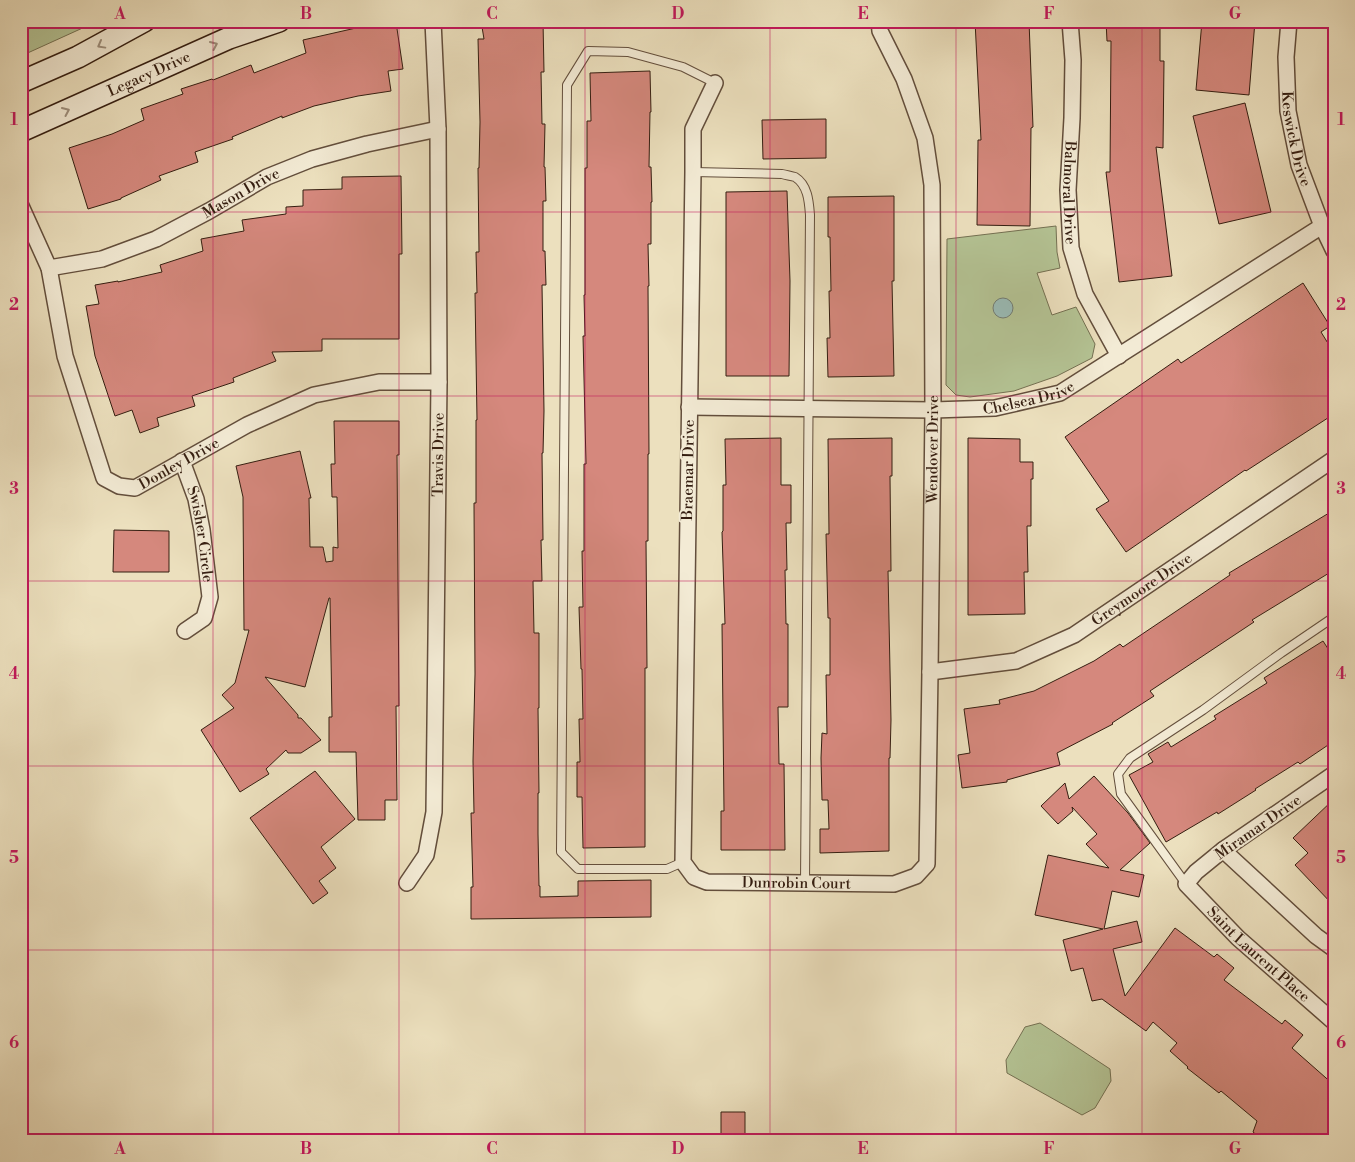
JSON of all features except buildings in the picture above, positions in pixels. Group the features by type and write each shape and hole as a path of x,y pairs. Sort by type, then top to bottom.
{"main road":[{"path":"21,82 78,57 144,21"},
{"name":"Legacy Drive","path":"21,132 229,38 279,21"}],"street":[{"name":"Travis Drive","path":"407,882 426,855 434,812 439,382 438,129 433,21"},
{"name":"Balmoral Drive","path":"1070,21 1073,60 1068,190 1071,248 1085,294 1118,356"},
{"name":"Keswick Drive","path":"1289,21 1286,57 1288,111 1299,165 1322,226 1334,251"},
{"name":"Wendover Drive","path":"875,25 904,79 925,138 932,185 933,410 927,864 916,876"},
{"name":"Braemar Drive","path":"683,862 693,130 715,83"},
{"name":"Mason Drive","path":"49,268 102,259 156,239 267,177 312,159 367,144 438,129"},
{"name":"Donley Drive","path":"21,206 49,268 64,356 104,478 119,486 135,488 247,425 314,395 379,382 439,382"},
{"name":"Chelsea Drive","path":"689,407 933,410 995,408 1060,393 1322,226"},
{"name":"Greymoore Drive","path":"930,672 1016,661 1074,635 1334,459"},
{"name":"Swisher Circle","path":"182,461 196,499 202,530 210,597 204,618 185,631"},
{"name":"Miramar Drive","path":"1186,884 1196,872 1223,850 1334,774"},
{"path":"1223,850 1316,936 1334,949"},
{"name":"Dunrobin Court","path":"683,862 694,877 707,882 894,884 916,876"},
{"name":"Saint Laurent Place","path":"1186,884 1238,938 1334,1022"}],"lane":[{"path":"683,862 667,869 578,869 561,852 567,85 588,51 628,52 683,67 715,83"},
{"path":"693,172 782,174 795,178 803,185 808,196 810,215 805,883"},
{"path":"1186,884 1121,794 1118,774 1130,758 1203,710 1334,617"}],"green space":[{"path":"21,21 98,21 21,56"},
{"path":"1056,226 1060,268 1037,273 1052,315 1076,307 1095,344 1092,358 1057,376 1014,391 970,397 956,395 946,385 947,239"},
{"path":"1040,1023 1110,1069 1111,1081 1095,1108 1082,1115 1007,1073 1006,1060 1025,1027"}],"water":[{"path":"1003,298 1010,301 1013,308 1010,315 1003,318 996,315 993,308 996,301"}]}
